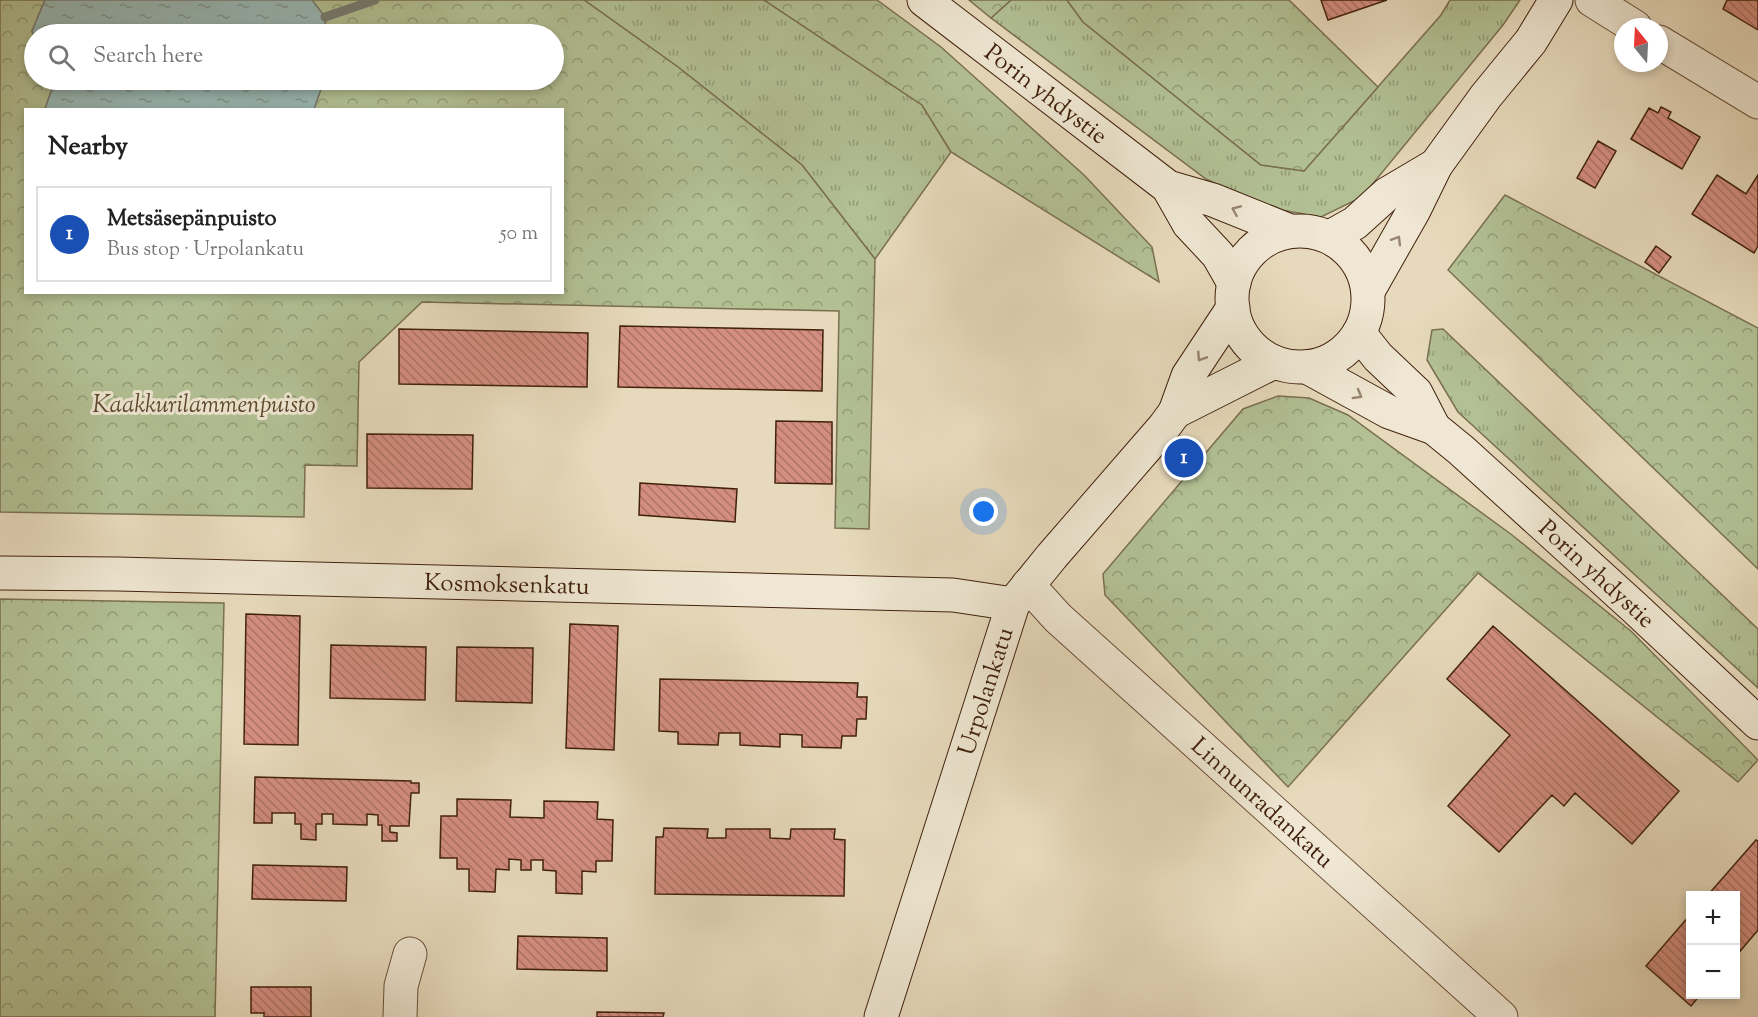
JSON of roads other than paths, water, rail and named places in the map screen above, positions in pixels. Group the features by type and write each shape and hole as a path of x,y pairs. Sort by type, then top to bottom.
{"main road":[{"name":"Porin yhdystie","path":"924,0 1168,187 1213,200 1290,231"},
{"path":"1368,291 1414,210 1436,165 1486,96 1531,41 1556,0"},
{"path":"1592,0 1621,18"},
{"path":"1668,47 1758,102"},
{"path":"1330,237 1354,223 1387,194 1436,165"},
{"name":"Porin yhdystie","path":"1168,187 1189,224 1218,255 1233,296"},
{"path":"1290,231 1311,231 1330,237 1347,249 1357,261 1364,275 1368,291 1367,312 1359,333 1346,350 1330,360 1307,367 1274,362 1260,354 1246,340 1235,321 1233,296 1245,259 1256,246 1273,236 1290,231"},
{"name":"Urpolankatu","path":"881,1017 1021,594 1175,412 1188,376 1233,296"},
{"name":"Porin yhdystie","path":"1359,333 1378,357 1416,393 1434,428"},
{"name":"Urpolankatu","path":"1175,412 1274,362"},
{"name":"Porin yhdystie","path":"1307,367 1389,412 1434,428 1618,592 1758,723"},
{"name":"Kosmoksenkatu","path":"0,573 953,595 1021,594"},
{"name":"Linnunradankatu","path":"1021,594 1058,618 1500,1017"},
{"path":"400,1017 401,986 410,954"}],"water":[{"path":"45,0 312,0 325,17 325,24 35,24"},
{"path":"52,90 321,90 314,108 45,108"}],"waterway":[{"path":"325,17 375,0"}],"place":[{"name":"Metsäsepänpuisto","path":"1184,458"}],"park label":[{"name":"Kaakkurilammenpuisto","path":"204,404"}]}
